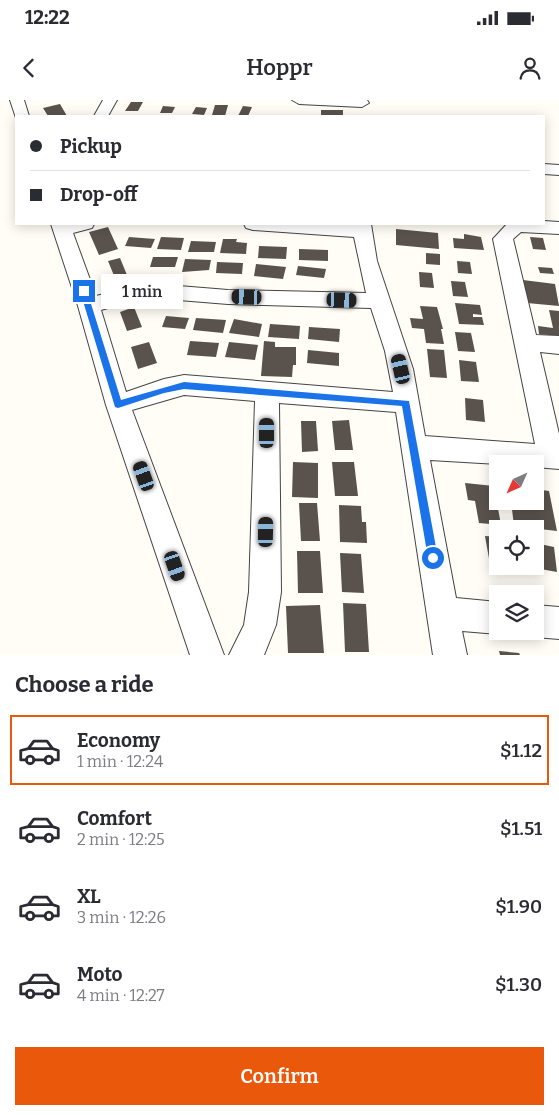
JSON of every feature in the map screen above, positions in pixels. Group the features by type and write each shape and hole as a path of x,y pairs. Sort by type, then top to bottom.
{"street":[{"path":"19,100 22,115"},
{"path":"102,115 110,100"},
{"path":"300,100 362,107"},
{"path":"545,169 559,170"},
{"path":"284,225 362,228 368,264 379,301 394,338 450,655"},
{"path":"69,226 89,306 118,404 207,655"},
{"path":"414,447 555,457 503,239 505,233 510,228 518,226 559,228"},
{"path":"89,306 139,292 154,291 228,297 379,301"},
{"path":"527,343 559,345"},
{"path":"118,404 164,389 184,385 268,394 406,403"},
{"path":"246,655 255,642 263,618 268,394"},
{"path":"442,613 489,617"},
{"path":"544,622 559,623"}],"building":[{"path":"131,102 143,102 138,111 125,111"},
{"path":"60,104 66,115 47,115 43,108"},
{"path":"215,105 228,105 225,115 212,115"},
{"path":"163,106 175,107 172,113 160,113"},
{"path":"243,106 252,107 248,115 238,115"},
{"path":"196,107 207,108 204,115 192,114"},
{"path":"321,110 343,110 343,115 321,115"},
{"path":"108,227 118,249 99,255 89,232"},
{"path":"396,229 438,233 439,249 396,245"},
{"path":"464,234 481,237 484,250 454,248 453,238 464,239"},
{"path":"129,237 155,239 151,248 125,246"},
{"path":"161,237 184,238 181,250 157,249"},
{"path":"530,237 543,238 546,250 533,249"},
{"path":"223,239 237,239 236,242 247,243 246,254 220,253"},
{"path":"191,241 216,242 214,252 188,252"},
{"path":"259,246 287,247 286,259 258,258"},
{"path":"299,249 328,250 328,261 299,260"},
{"path":"426,253 440,254 440,265 426,264"},
{"path":"153,257 178,257 175,267 150,267"},
{"path":"120,258 127,275 115,278 108,261"},
{"path":"185,259 211,260 209,270 182,272"},
{"path":"457,261 470,262 472,274 458,273"},
{"path":"217,262 243,263 242,274 216,273"},
{"path":"256,264 286,267 283,279 254,276"},
{"path":"298,266 326,269 324,278 296,275"},
{"path":"538,267 552,268 554,274 540,273"},
{"path":"419,272 432,273 434,288 420,287"},
{"path":"523,280 555,284 559,306 527,303"},
{"path":"451,281 465,282 468,297 453,296"},
{"path":"455,303 480,305 482,315 473,314 473,317 482,317 484,325 459,324"},
{"path":"420,306 437,307 443,329 441,329 444,344 426,343 424,329 412,328 410,318 423,319"},
{"path":"134,307 142,327 127,331 120,312"},
{"path":"549,310 559,311 559,336 539,334 538,326 553,328"},
{"path":"166,316 189,318 185,329 162,327"},
{"path":"196,318 226,320 223,333 193,330"},
{"path":"234,319 262,324 259,337 229,333"},
{"path":"270,324 300,326 299,339 268,337"},
{"path":"309,327 340,329 339,342 308,339"},
{"path":"455,332 471,333 475,352 458,351"},
{"path":"190,341 219,343 216,357 187,355"},
{"path":"264,341 275,342 275,347 296,347 296,365 293,365 292,377 261,376"},
{"path":"149,342 157,363 138,369 131,347"},
{"path":"229,342 258,345 255,360 225,357"},
{"path":"427,349 444,350 447,378 430,377"},
{"path":"308,350 339,353 339,366 307,363"},
{"path":"459,360 476,362 479,382 461,381"},
{"path":"465,398 483,400 485,422 466,420"},
{"path":"349,420 353,450 335,450 332,421"},
{"path":"301,421 316,421 318,451 302,452"},
{"path":"293,462 318,463 318,498 292,497"},
{"path":"332,462 354,462 358,496 335,496"},
{"path":"465,483 489,485 489,510 498,510 500,520 489,520 489,524 479,523 475,501 468,500"},
{"path":"544,490 549,491 557,531 544,529 544,520 513,520 512,510 544,510"},
{"path":"299,503 317,503 320,541 301,541"},
{"path":"339,505 361,506 362,522 366,522 367,543 340,542"},
{"path":"485,536 489,536 489,559"},
{"path":"544,545 554,547 557,572 544,570"},
{"path":"297,551 320,551 323,593 298,593"},
{"path":"340,553 361,554 364,593 342,592"},
{"path":"343,603 366,604 369,652 345,652"},
{"path":"320,605 324,653 288,653 286,606"},
{"path":"499,651 519,653 520,655 500,655"}],"route":[{"path":"84,291 118,404 164,389 184,385 268,394 406,403 433,558"}]}
